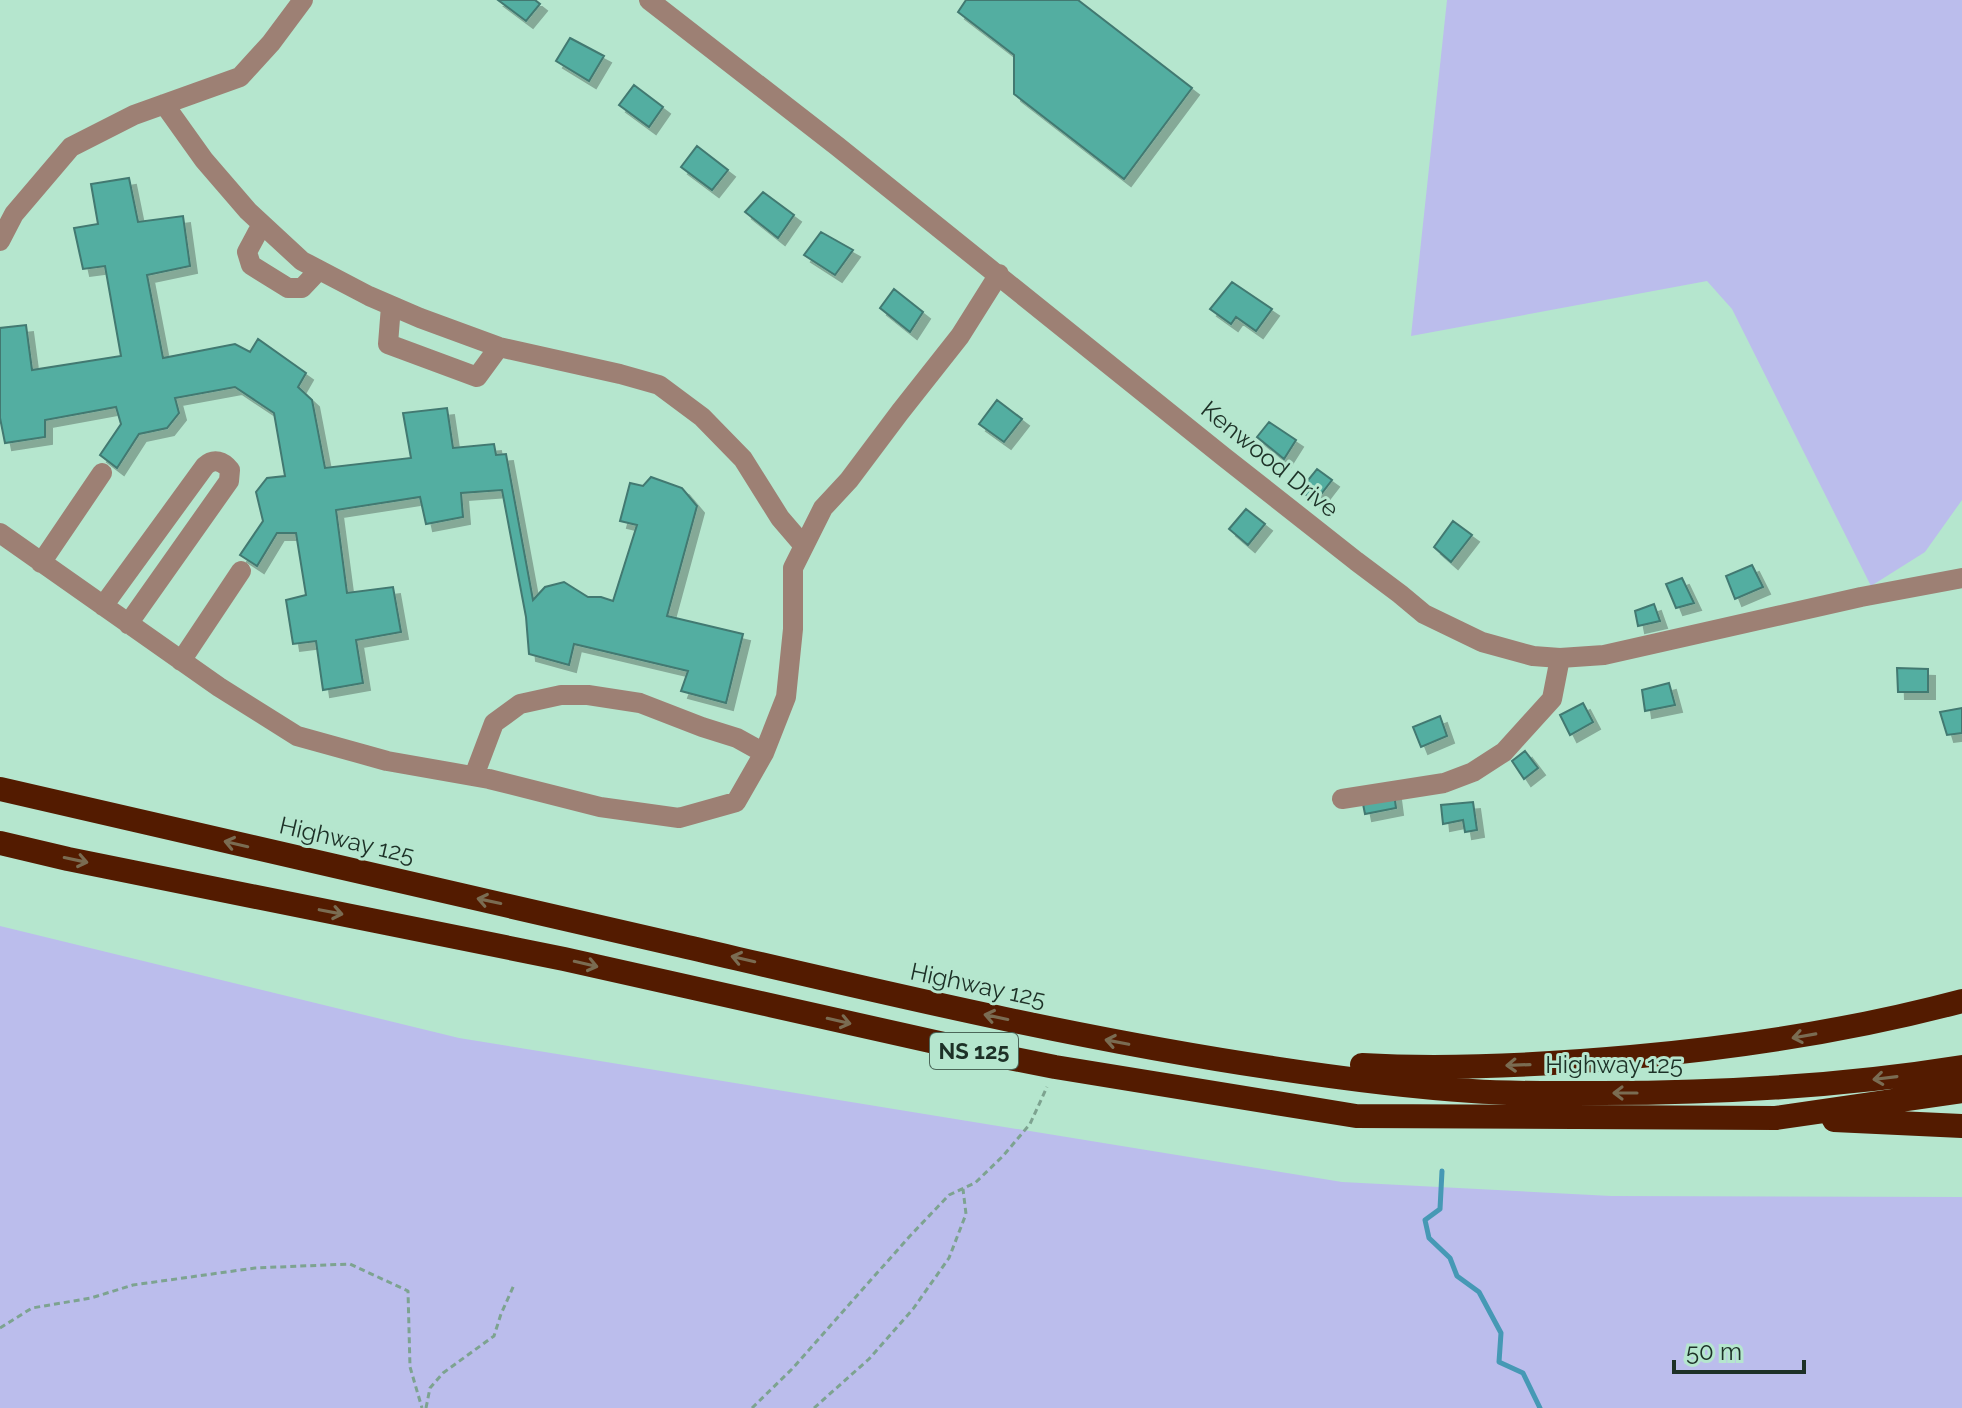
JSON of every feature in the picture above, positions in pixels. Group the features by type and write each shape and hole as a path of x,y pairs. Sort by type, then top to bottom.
{"highway":[{"name":"Highway 125","path":"0,789 1072,1034 1349,1079 1471,1091 1651,1093 1763,1089 1962,1067"},
{"name":"NS 125","path":"0,843 564,959 984,1053 1356,1116 1776,1118 1962,1091"},
{"path":"1152,1049 1401,1067 1547,1064 1784,1039 1962,1001"},
{"path":"1776,1118 1962,1126"}],"street":[{"path":"0,241 14,214 71,147 134,115 240,77 271,43 303,0"},
{"name":"Kenwood Drive","path":"649,0 999,274 1424,614 1461,632 1495,646 1533,656 1604,655 1861,597 1962,578"},
{"path":"164,104 204,160 248,211 302,261 391,306 499,347 659,385 702,417 743,459 780,518 804,546"},
{"path":"262,224 247,252 251,265 288,288 302,288 319,270"},
{"path":"0,533 219,687 297,736 387,761 474,776 600,807 679,818 736,802 764,753 786,697 793,629 793,568 823,508 849,480 960,336 999,274"},
{"path":"391,306 388,344 477,377 499,347"},
{"path":"103,606 205,466 210,462 225,463 230,470 229,481 128,624"},
{"path":"41,563 102,473"},
{"path":"181,661 241,571"},
{"path":"1342,799 1444,783 1487,765 1504,752 1552,699 1560,658"},
{"path":"474,776 494,723 520,704 561,695 588,695 640,703 737,738 764,753"}],"path":[{"path":"752,1408 792,1369 949,1195 975,1183 1003,1156 1030,1124 1055,1067"},
{"path":"814,1408 869,1359 913,1309 949,1258 966,1214 963,1189"},
{"path":"0,1328 32,1308 91,1298 133,1285 255,1268 350,1264 408,1291 410,1367 424,1408"},
{"path":"424,1408 430,1388 443,1373 494,1336 514,1285"}],"shaded area":[{"path":"1447,0 1962,0 1962,500 1925,552 1871,586 1732,309 1707,281 1411,336"},
{"path":"0,926 459,1038 1342,1182 1611,1196 1962,1197 1962,1408 0,1408"}],"building":[{"path":"498,0 535,0 540,4 526,21"},
{"path":"966,0 1078,0 1192,88 1124,179 1014,94 1014,55 958,12"},
{"path":"570,38 604,56 589,81 556,61"},
{"path":"634,85 663,107 649,127 619,105"},
{"path":"697,146 728,170 712,190 681,167"},
{"path":"129,178 138,222 183,216 190,266 147,275 163,358 235,344 250,352 258,339 306,373 298,387 312,400 325,468 411,458 403,413 447,408 453,448 494,444 496,455 506,454 533,600 545,587 564,582 588,597 613,601 637,525 620,521 630,483 643,486 651,477 682,488 697,506 667,616 743,634 726,703 681,691 688,671 574,644 569,665 529,654 526,617 502,490 461,493 463,517 426,524 420,497 336,510 347,593 393,587 401,632 356,640 363,683 323,690 316,641 293,644 286,600 306,595 296,533 277,533 257,566 240,555 263,521 256,492 267,478 285,476 274,413 235,387 175,398 179,413 167,428 139,434 117,468 100,455 121,424 116,407 45,420 45,437 5,443 0,418 0,328 26,325 32,370 121,356 105,266 83,269 74,228 98,224 91,184"},
{"path":"763,192 794,215 778,238 745,212"},
{"path":"821,232 853,250 835,275 804,255"},
{"path":"1232,282 1272,309 1256,331 1236,317 1231,324 1210,309"},
{"path":"894,289 923,312 910,332 880,308"},
{"path":"997,400 1022,419 1004,442 979,424"},
{"path":"1269,422 1296,440 1284,459 1257,437"},
{"path":"1317,469 1332,480 1315,502 1300,490"},
{"path":"1246,509 1265,524 1248,545 1229,529"},
{"path":"1453,521 1472,535 1451,562 1434,547"},
{"path":"1752,565 1763,587 1735,599 1726,576"},
{"path":"1682,578 1694,603 1676,608 1666,584"},
{"path":"1654,604 1660,621 1638,626 1635,611"},
{"path":"1897,668 1928,669 1928,692 1898,692"},
{"path":"1669,683 1675,705 1645,711 1642,690"},
{"path":"1583,703 1593,722 1570,735 1560,715"},
{"path":"1962,708 1962,733 1947,735 1940,712"},
{"path":"1440,716 1447,736 1421,747 1413,727"},
{"path":"1525,751 1538,768 1524,779 1512,761"},
{"path":"1394,793 1396,808 1365,814 1362,799"},
{"path":"1473,802 1477,830 1465,832 1463,820 1443,824 1441,805"}],"waterway":[{"path":"1442,1171 1440,1209 1425,1220 1429,1238 1450,1258 1457,1276 1479,1292 1501,1333 1499,1362 1523,1373 1540,1408"}]}
